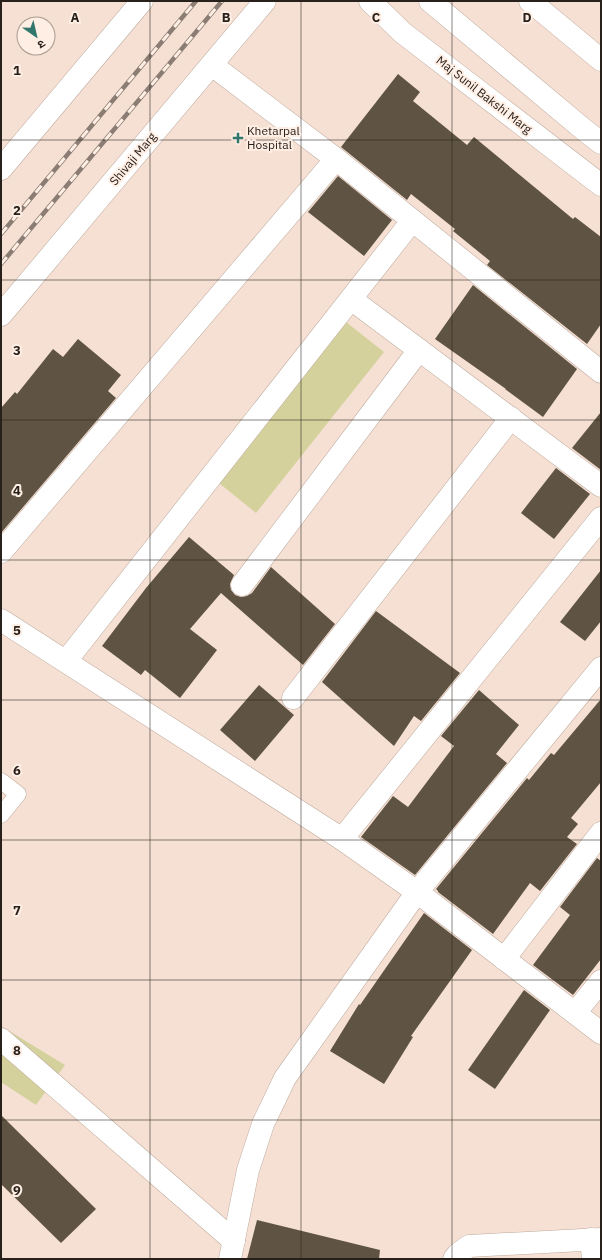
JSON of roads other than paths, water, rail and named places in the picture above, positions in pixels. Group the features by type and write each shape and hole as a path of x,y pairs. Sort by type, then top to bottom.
{"street":[{"path":"1,169 142,1"},
{"name":"Shivaji Marg","path":"1,316 265,1"},
{"name":"Maj Sunil Bakshi Marg","path":"370,1 403,33 601,184"},
{"path":"430,1 601,143"},
{"path":"530,1 601,60"},
{"path":"212,65 336,159 601,372"},
{"path":"1,552 336,159"},
{"path":"66,661 412,221"},
{"path":"351,299 601,486"},
{"path":"242,585 419,350"},
{"path":"293,698 511,418"},
{"path":"342,839 601,518"},
{"path":"1,620 342,839 417,892 601,1033"},
{"path":"232,1250 250,1163 263,1124 286,1078 417,892 601,668"},
{"path":"504,959 601,833"},
{"path":"575,1013 601,981"},
{"path":"1,1039 232,1250"},
{"path":"454,1259 469,1246 595,1246"}],"lane":[{"path":"1,781 18,794 1,815"}],"railway":[{"path":"1,234 196,1"},
{"path":"1,264 222,1"}],"place":[{"name":"Khetarpal Hospital","path":"238,138"}]}
